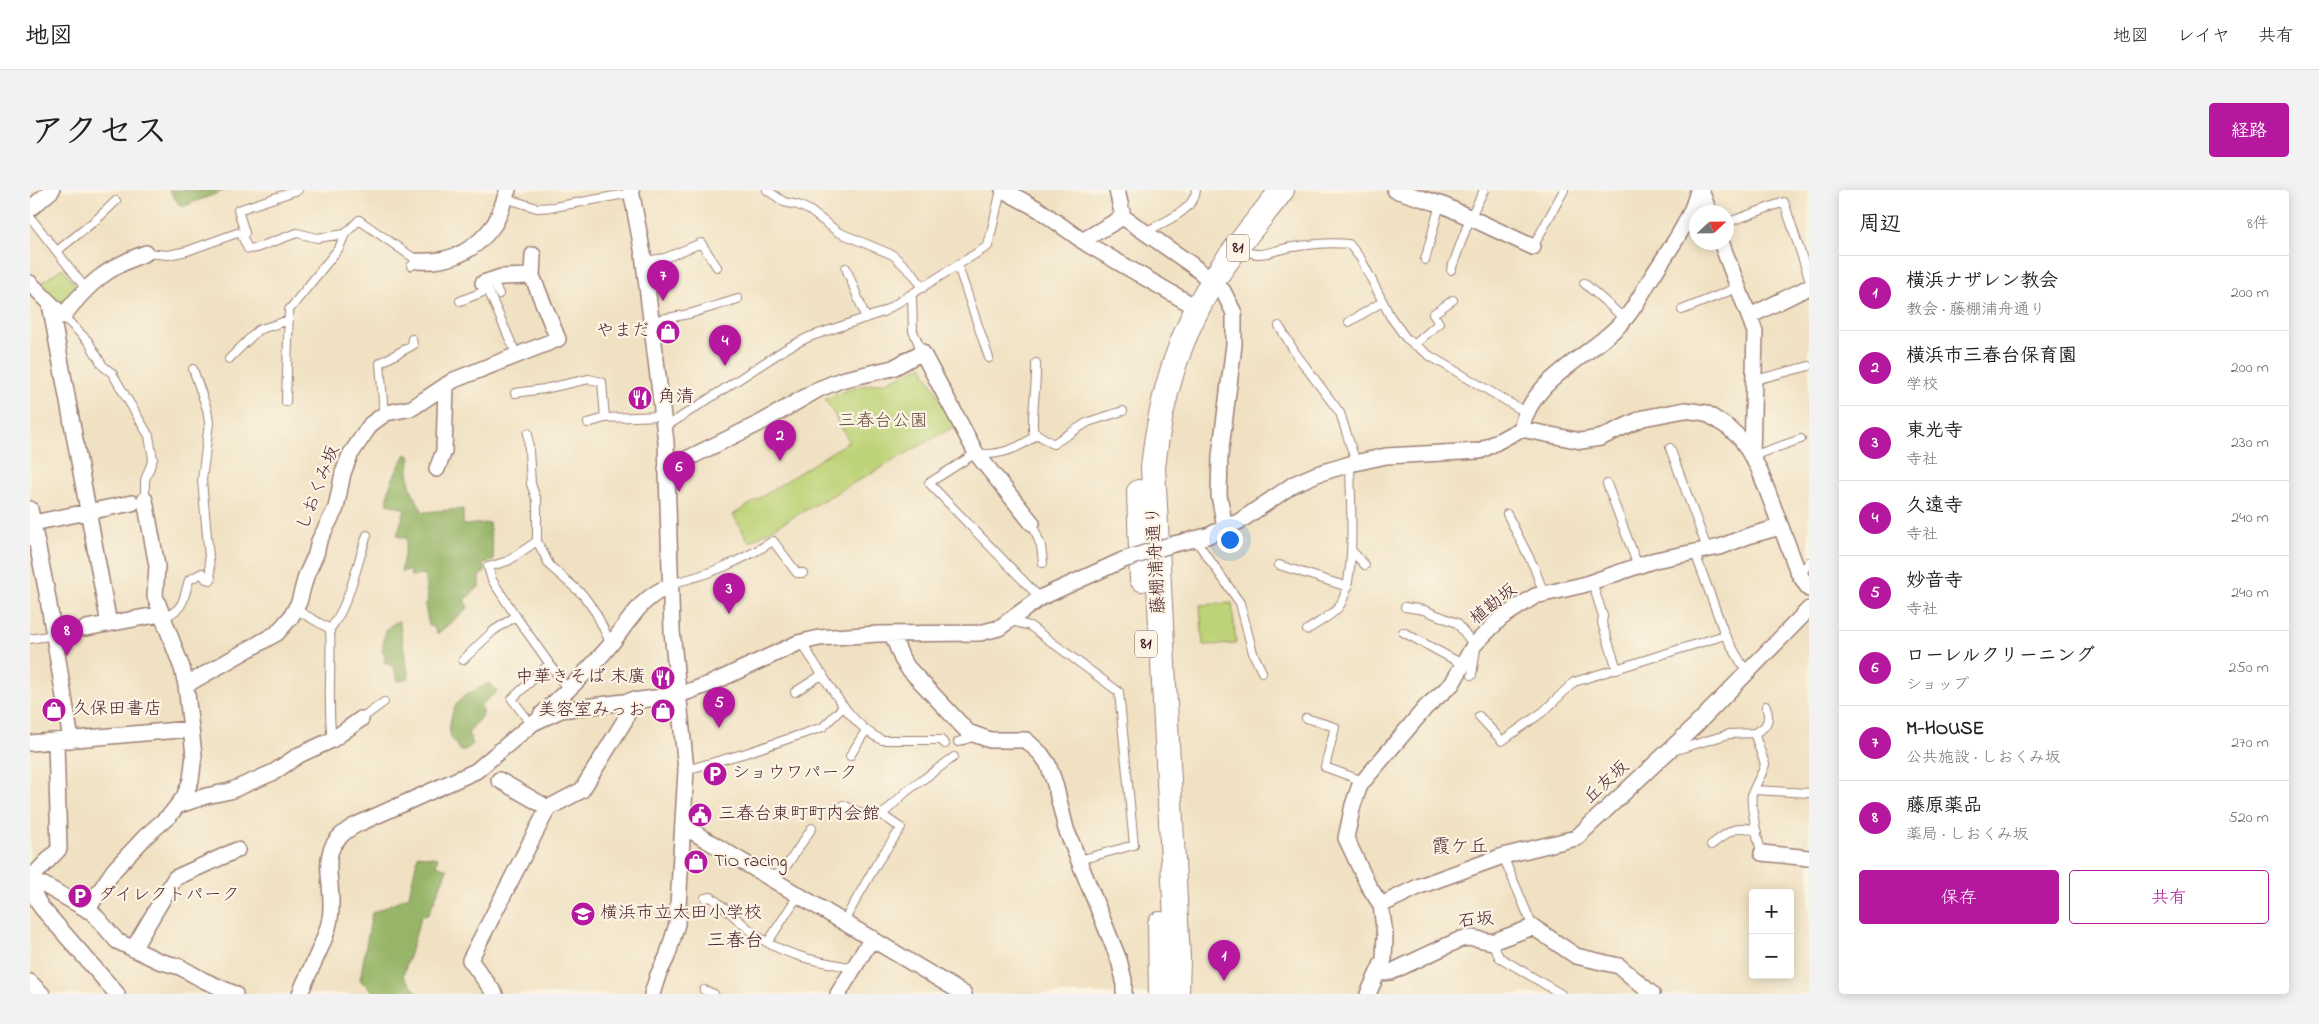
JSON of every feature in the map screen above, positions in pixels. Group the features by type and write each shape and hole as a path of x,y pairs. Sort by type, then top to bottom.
{"main road":[{"name":"藤棚浦舟通り","path":"1171,993 1178,959 1153,467 1157,431 1170,372 1192,305 1261,190"},
{"name":"藤棚浦舟通り","path":"1207,279 1238,248 1282,190"}],"street":[{"path":"30,209 52,190"},
{"path":"1002,190 1038,210 1082,241 1192,305"},
{"path":"1117,190 1123,217 1192,265 1223,291 1234,313 1234,345 1220,456 1219,495 1225,528"},
{"path":"1395,190 1440,204 1533,247"},
{"path":"1700,190 1706,205"},
{"path":"1521,429 1525,412 1562,369 1625,318 1675,240 1700,190"},
{"path":"631,192 644,262 664,422 669,585 686,770 683,826 684,897 667,957 658,975 652,994"},
{"path":"415,264 457,258 475,245 494,226 506,194"},
{"path":"1082,241 1123,217"},
{"path":"1723,250 1755,332 1752,456"},
{"path":"30,283 63,316 86,289 120,263 146,253"},
{"path":"487,282 532,276 533,255"},
{"name":"しおくみ坂","path":"186,685 277,632 295,609 319,540 336,508 343,473 350,454 371,424 384,415 412,408 446,385 475,371 558,339 532,276"},
{"path":"1750,316 1809,287"},
{"path":"50,304 109,624"},
{"path":"666,469 762,422 819,390 841,380 893,368 922,352 976,453 1032,523"},
{"path":"437,468 444,451 446,385"},
{"path":"532,723 561,710 679,695 712,683 801,642 819,638 892,634 980,633 999,628 1040,593 1123,560 1195,539 1225,528 1240,521 1294,484 1317,474 1353,464 1386,456 1480,451 1521,429 1581,441 1600,438 1643,418 1686,410 1706,413 1726,425 1742,440 1769,490 1780,527 1800,576 1809,589"},
{"path":"1726,425 1741,426 1754,423"},
{"path":"71,740 54,633 31,516 88,512 138,501 157,566 155,596 182,668 186,685 194,755 192,780 184,797 177,806 114,870 87,910"},
{"name":"植勘坂","path":"1381,905 1368,885 1346,838 1353,805 1363,782 1426,707 1468,670 1474,645 1501,618 1535,596 1592,582 1655,560 1702,552 1780,527"},
{"path":"300,994 322,944 330,919 332,893 327,871 329,856 336,840 345,831 358,824 476,771 568,690 610,644 638,608 656,591 669,585"},
{"name":"丘友坂","path":"1381,905 1420,886 1503,856 1576,838 1667,753 1809,609"},
{"path":"86,628 162,616"},
{"path":"892,634 902,659 919,682 968,732 990,740 1026,740 1041,754 1048,764 1066,829 1119,960 1124,980 1124,994"},
{"path":"495,994 470,960 548,808 582,790 626,720 632,700"},
{"path":"177,806 230,790 274,772 299,755 332,740 361,719"},
{"path":"30,743 190,730"},
{"path":"56,741 59,849 30,881 44,885 93,913 117,941 159,961 180,967 203,980 235,994"},
{"path":"499,780 548,808"},
{"path":"683,826 964,994"},
{"path":"133,949 175,878 238,850"},
{"path":"1762,853 1809,858"},
{"path":"30,886 41,907 117,994"},
{"path":"1368,994 1384,959 1385,935 1381,905"},
{"path":"1533,927 1576,956 1619,966 1652,994"},
{"name":"石坂","path":"1379,973 1391,972 1461,939 1473,938 1492,942 1533,927"},
{"path":"838,994 872,938"},
{"path":"30,982 42,994"}],"lane":[{"path":"242,234 245,233 238,210 298,190"},
{"path":"767,190 784,202 809,210 838,232 893,255 914,275 923,288"},
{"path":"588,423 605,418 664,422 787,348 809,337 883,312 988,246 1002,190"},
{"path":"1145,232 1186,208 1196,196 1196,190"},
{"path":"1451,270 1470,218 1484,190"},
{"path":"1533,247 1564,190"},
{"path":"506,194 537,208 554,208 631,192"},
{"path":"57,251 97,219 116,200"},
{"path":"1734,220 1784,202 1809,278"},
{"path":"1424,260 1440,204"},
{"path":"30,217 86,289"},
{"path":"286,402 290,310 339,248 344,234 360,220 415,264"},
{"path":"242,234 248,249 256,248 297,233 317,238 344,234"},
{"path":"146,253 168,255 187,251 230,235 242,234"},
{"path":"644,262 665,258 701,243 717,267"},
{"path":"1238,248 1259,256 1290,247 1335,243 1348,244 1361,259 1382,302 1406,338 1414,345 1525,412"},
{"path":"958,266 989,358"},
{"path":"846,268 866,318"},
{"path":"487,282 499,294"},
{"path":"1584,283 1625,318"},
{"path":"1682,310 1738,287"},
{"path":"460,302 488,290 517,356"},
{"path":"912,295 912,331 922,352"},
{"path":"651,321 689,314 738,298"},
{"path":"1414,345 1439,322 1433,314 1453,300"},
{"path":"1349,322 1382,302"},
{"path":"63,316 88,341 103,366 112,373 149,436 153,459 138,501"},
{"path":"229,359 258,330 289,320"},
{"path":"1279,326 1296,354 1340,413 1353,464 1352,551 1348,587 1338,608 1308,630"},
{"path":"384,415 380,363 413,345 412,339"},
{"path":"1036,362 1037,378 1032,405 1033,431 1053,444 1088,422 1123,411"},
{"path":"1755,380 1809,366"},
{"path":"162,616 176,612 182,604 189,580 202,574 206,579 211,580 202,480 209,423 208,409 194,369"},
{"path":"515,393 589,379 602,382 605,418"},
{"path":"528,433 531,484 537,501 537,541 550,566 584,595 596,614 610,644"},
{"path":"1037,434 1026,444 1010,450 982,454 976,453 929,483 1040,593"},
{"path":"1752,456 1801,439"},
{"path":"1670,448 1725,635 1747,673"},
{"path":"1607,484 1638,566"},
{"path":"1507,514 1534,567 1544,594"},
{"path":"1032,523 1041,546 1043,563"},
{"path":"332,740 328,691 331,662 330,629 336,622 345,601 367,535"},
{"path":"1195,539 1240,603 1253,653 1262,672"},
{"path":"537,541 508,562 488,567 492,580 568,690"},
{"path":"669,585 705,575 748,557 773,541 792,568 797,573 803,573"},
{"path":"1352,551 1365,565"},
{"path":"1800,576 1809,562"},
{"path":"1279,565 1348,587"},
{"path":"1592,582 1603,616 1602,623 1617,669"},
{"path":"1405,607 1424,610 1456,623 1474,645"},
{"path":"295,609 330,629"},
{"path":"463,660 493,631 516,616"},
{"path":"1009,620 1030,626 1119,692 1134,845 1079,860"},
{"path":"30,639 86,628"},
{"path":"1402,632 1468,670"},
{"path":"1479,716 1502,741 1544,710 1574,682 1725,635"},
{"path":"801,642 844,706 866,730 882,740 941,740 945,744"},
{"path":"532,723 512,699 549,664"},
{"path":"795,692 823,674"},
{"path":"361,719 384,702"},
{"path":"686,770 746,753 822,727 844,706"},
{"path":"1667,753 1729,734 1754,734 1767,725 1768,713 1766,706"},
{"path":"1306,718 1335,727 1325,767 1363,782"},
{"path":"850,756 866,730"},
{"path":"1754,734 1765,764 1754,790 1752,800 1757,842 1762,853"},
{"path":"958,742 975,736"},
{"path":"882,815 907,791 954,757"},
{"path":"1754,790 1809,793"},
{"path":"843,805 867,816 882,815 900,828 877,863 844,921"},
{"path":"1711,845 1741,826 1750,827 1757,832"},
{"path":"770,877 783,871 812,828"},
{"path":"1503,856 1533,927"},
{"path":"768,942 799,894"},
{"path":"705,898 711,897 768,942 804,958 854,968"},
{"path":"1492,942 1499,956 1561,994"},
{"path":"704,990 714,994"}],"green space":[{"path":"169,190 226,190 181,207"},
{"path":"62,268 77,287 63,307 39,285"},
{"name":"三春台公園","path":"922,366 955,426 749,542 733,515 849,441 825,399 855,387 886,382"},
{"path":"406,454 411,457 409,466 410,486 423,512 463,509 463,525 489,523 494,560 483,564 485,572 479,576 479,587 464,600 468,608 437,634 434,627 429,626 425,605 428,601 424,574 411,576 409,570 401,572 407,539 397,536 405,509 388,504 391,484"},
{"path":"1232,603 1236,644 1203,645 1200,605"},
{"path":"399,621 409,678 398,681 394,667 384,662 385,656 382,653 387,629"},
{"path":"490,683 497,692 480,705 483,714 468,733 473,744 462,752 450,733 453,711 465,696"},
{"path":"418,855 438,858 436,865 447,869 429,914 421,917 403,976 419,994 376,994 360,980 372,913 409,896"}],"place":[{"name":"M-HOUSE","path":"663,301"},
{"name":"やまだ","path":"668,332"},
{"name":"久遠寺","path":"725,366"},
{"name":"角清","path":"640,398"},
{"name":"横浜市三春台保育園","path":"780,461"},
{"name":"ローレルクリーニング","path":"679,492"},
{"name":"東光寺","path":"729,614"},
{"name":"藤原薬品","path":"67,656"},
{"name":"中華きそば 末廣","path":"663,678"},
{"name":"久保田書店","path":"54,710"},
{"name":"美容室みっお","path":"663,711"},
{"name":"妙音寺","path":"719,728"},
{"name":"ショウワパーク","path":"715,774"},
{"name":"三春台東町町内会館","path":"700,815"},
{"name":"TiO racing","path":"696,862"},
{"name":"ダイレクトパーク","path":"80,896"},
{"name":"横浜市立太田小学校","path":"583,914"},
{"name":"横浜ナザレン教会","path":"1224,981"}],"district":[{"name":"霞ケ丘","path":"1460,847"},
{"name":"三春台","path":"735,941"}]}
